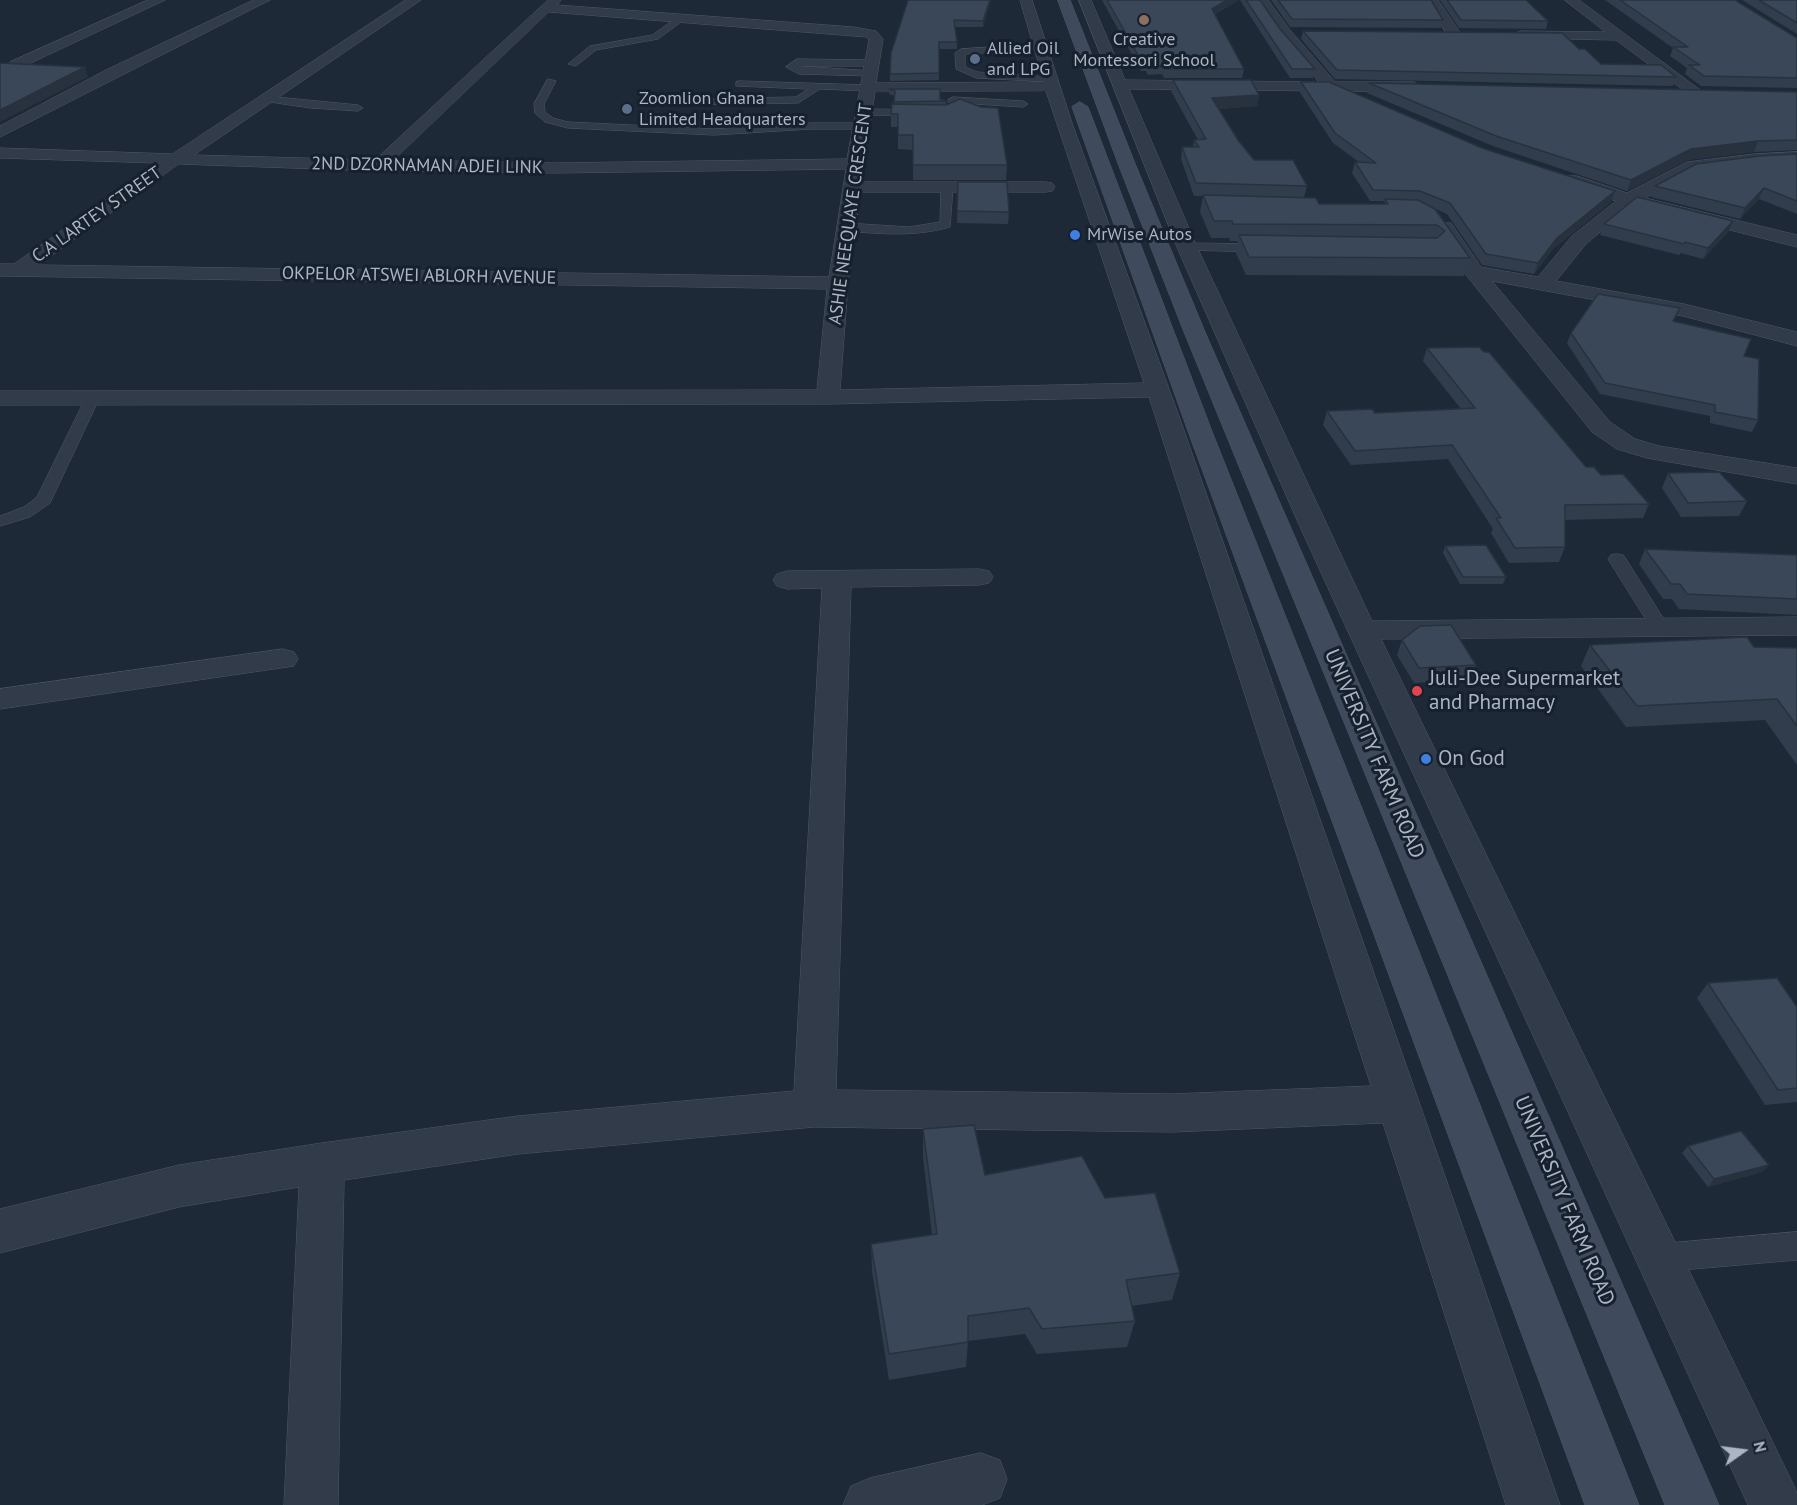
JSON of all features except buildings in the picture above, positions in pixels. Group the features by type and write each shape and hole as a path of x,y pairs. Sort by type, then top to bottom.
{"street":[{"path":"8,64 159,0"},
{"path":"0,132 111,73 264,0"},
{"name":"C.A LARTEY STREET","path":"10,270 415,0"},
{"path":"1026,0 1019,59 1052,83 1158,390 1533,1505"},
{"name":"UNIVERSITY FARM ROAD","path":"1045,0 1087,130 1197,423 1612,1505"},
{"name":"UNIVERSITY FARM ROAD","path":"1064,0 1112,130 1237,434 1692,1505"},
{"path":"1085,0 1120,84 1181,203 1187,247 1362,630 1775,1505"},
{"path":"1262,0 1285,33 1330,85 1372,103"},
{"path":"1432,0 1454,34"},
{"path":"1570,0 1701,92 1672,92"},
{"path":"378,165 550,4 681,19"},
{"name":"ASHIE NEEQUAYE CRESCENT","path":"681,19 871,34 876,39 851,187 838,283 828,397"},
{"path":"1285,33 1308,33"},
{"path":"1501,35 1621,36"},
{"path":"8,64 51,68"},
{"path":"87,71 111,73"},
{"path":"871,75 985,94 1052,83"},
{"path":"1120,84 1425,87"},
{"name":"2ND DZORNAMAN ADJEI LINK","path":"0,153 174,160 565,168 855,164"},
{"path":"1543,284 1579,240 1629,199 1687,167 1754,159 1797,157"},
{"path":"1552,174 1629,199 1797,241"},
{"path":"851,187 1046,187"},
{"path":"1431,215 1439,220 1474,272 1601,427 1626,444 1656,453 1797,476"},
{"name":"OKPELOR ATSWEI ABLORH AVENUE","path":"10,270 838,283"},
{"path":"1474,272 1684,310 1797,339"},
{"path":"0,398 828,397 1158,390"},
{"path":"787,580 979,577"},
{"path":"814,1108 837,580"},
{"path":"1362,630 1797,626"},
{"path":"0,699 283,659"},
{"path":"0,1231 180,1186 322,1163 518,1135 814,1108 1172,1113 1398,1104"},
{"path":"311,1505 322,1163"},
{"path":"870,1505 981,1479"}],"lane":[{"path":"573,64 592,48 655,37 681,19"},
{"path":"964,51 1019,59 976,75 962,69 959,53 964,51"},
{"path":"797,62 871,75 799,71 791,67 797,62"},
{"path":"739,84 817,87 871,75"},
{"path":"551,81 539,104 540,113 549,120 568,125 714,132 862,124"},
{"path":"688,102 798,100 817,87"},
{"path":"897,112 946,113 954,110 948,100 985,94 1023,104"},
{"path":"266,99 358,108"},
{"path":"742,140 862,124 923,103"},
{"path":"846,227 892,231 919,230 946,224 947,187"},
{"path":"1187,247 1281,248"},
{"path":"0,521 22,515 40,505 93,397"},
{"path":"1617,559 1659,626"},
{"path":"1658,1258 1797,1246"}],"place":[{"name":"Creative Montessori School","path":"1144,20"},
{"name":"Allied Oil and LPG","path":"975,59"},
{"name":"Zoomlion Ghana Limited Headquarters","path":"627,109"},
{"name":"MrWise Autos","path":"1075,235"},
{"name":"Juli-Dee Supermarket and Pharmacy","path":"1417,691"},
{"name":"On God","path":"1426,759"}]}
